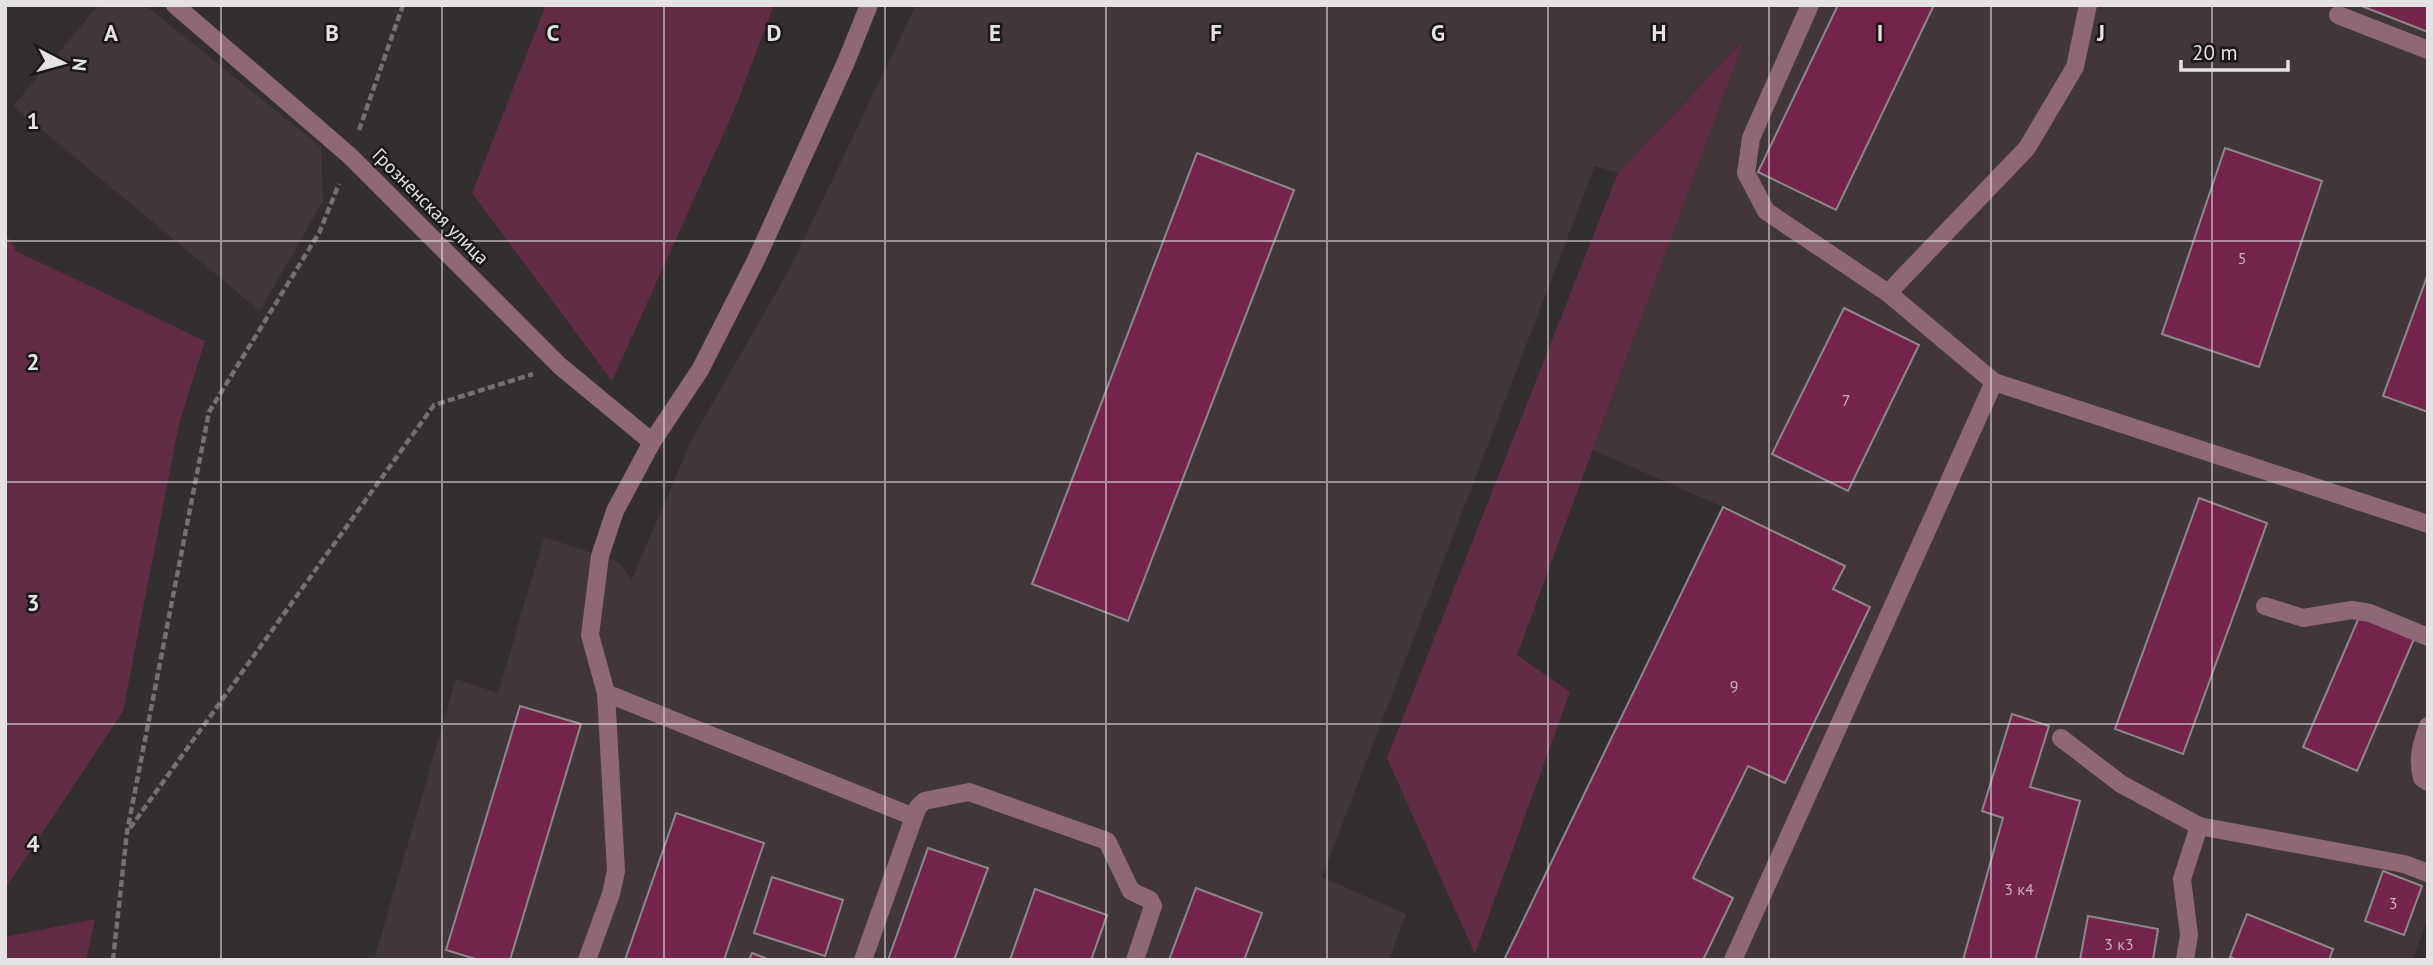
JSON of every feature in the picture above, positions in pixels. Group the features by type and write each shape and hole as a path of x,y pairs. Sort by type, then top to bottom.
{"street":[{"name":"Грозненская улица","path":"175,5 351,156 561,366 652,442"},
{"path":"587,960 611,894 616,870 606,693 590,635 600,556 615,511 652,442 700,370 756,260 869,5"},
{"path":"1810,5 1751,138 1745,173 1766,211 1888,293 1994,382 2428,524"},
{"path":"1888,293 2027,148 2075,66 2088,5"},
{"path":"2338,15 2428,50"},
{"path":"1733,960 1994,382"},
{"path":"2265,606 2303,618 2352,610 2370,613 2428,637"},
{"path":"606,693 914,817"},
{"path":"2428,726 2418,762 2422,778 2428,782"},
{"path":"2061,738 2121,784 2199,826 2404,864 2428,873"},
{"path":"863,960 918,807 925,802 969,792 1107,841 1131,891 1150,900 1153,906 1135,960"},
{"path":"2185,960 2189,935 2182,879 2199,826"}],"path":[{"path":"113,960 127,832 209,412 319,233 351,156 403,5"},
{"path":"127,832 434,405 561,366"}],"shaded area":[{"path":"99,5 145,5 321,147 323,201 260,311 13,106"},
{"path":"546,5 774,5 735,108 612,381 472,193"},
{"path":"916,5 2428,5 2428,917 2413,960 1504,960 1723,507 1593,450 1742,42 1618,173 1595,166 1322,877 1406,914 1389,960 374,960 456,679 498,693 544,537 617,561 632,579 691,441 789,270"},
{"path":"1744,40 1517,655 1570,692 1475,954 1387,758 1618,173"},
{"path":"5,232 16,251 205,341 179,424 123,711 5,889"},
{"path":"95,919 86,960 5,960 5,937"}],"building":[{"path":"1838,5 1934,5 1836,210 1758,172"},
{"path":"2359,5 2428,5 2428,32"},
{"path":"2225,148 2322,181 2259,367 2162,334"},
{"path":"1197,153 1294,190 1128,621 1032,584"},
{"path":"2428,274 2428,412 2383,396"},
{"path":"1844,308 1919,345 1848,491 1772,454"},
{"path":"2199,498 2267,523 2183,754 2115,729"},
{"path":"1723,507 1845,566 1833,589 1870,607 1785,783 1748,766 1693,878 1733,898 1703,960 1504,960"},
{"path":"2360,615 2414,639 2357,771 2303,747"},
{"path":"520,706 581,724 510,960 479,960 446,950"},
{"path":"2012,714 2049,726 2030,787 2080,801 2035,960 1963,960 2003,818 1982,811"},
{"path":"676,813 764,843 724,960 625,960"},
{"path":"928,848 988,868 954,960 888,960"},
{"path":"2383,871 2422,886 2404,935 2365,921"},
{"path":"772,877 843,900 825,956 754,933"},
{"path":"1196,888 1262,913 1244,960 1169,960"},
{"path":"1035,889 1107,915 1091,960 1010,960"},
{"path":"2247,914 2333,949 2329,960 2237,960 2230,957"},
{"path":"2088,916 2158,929 2153,960 2080,960"},
{"path":"752,953 770,960 749,960"}]}
